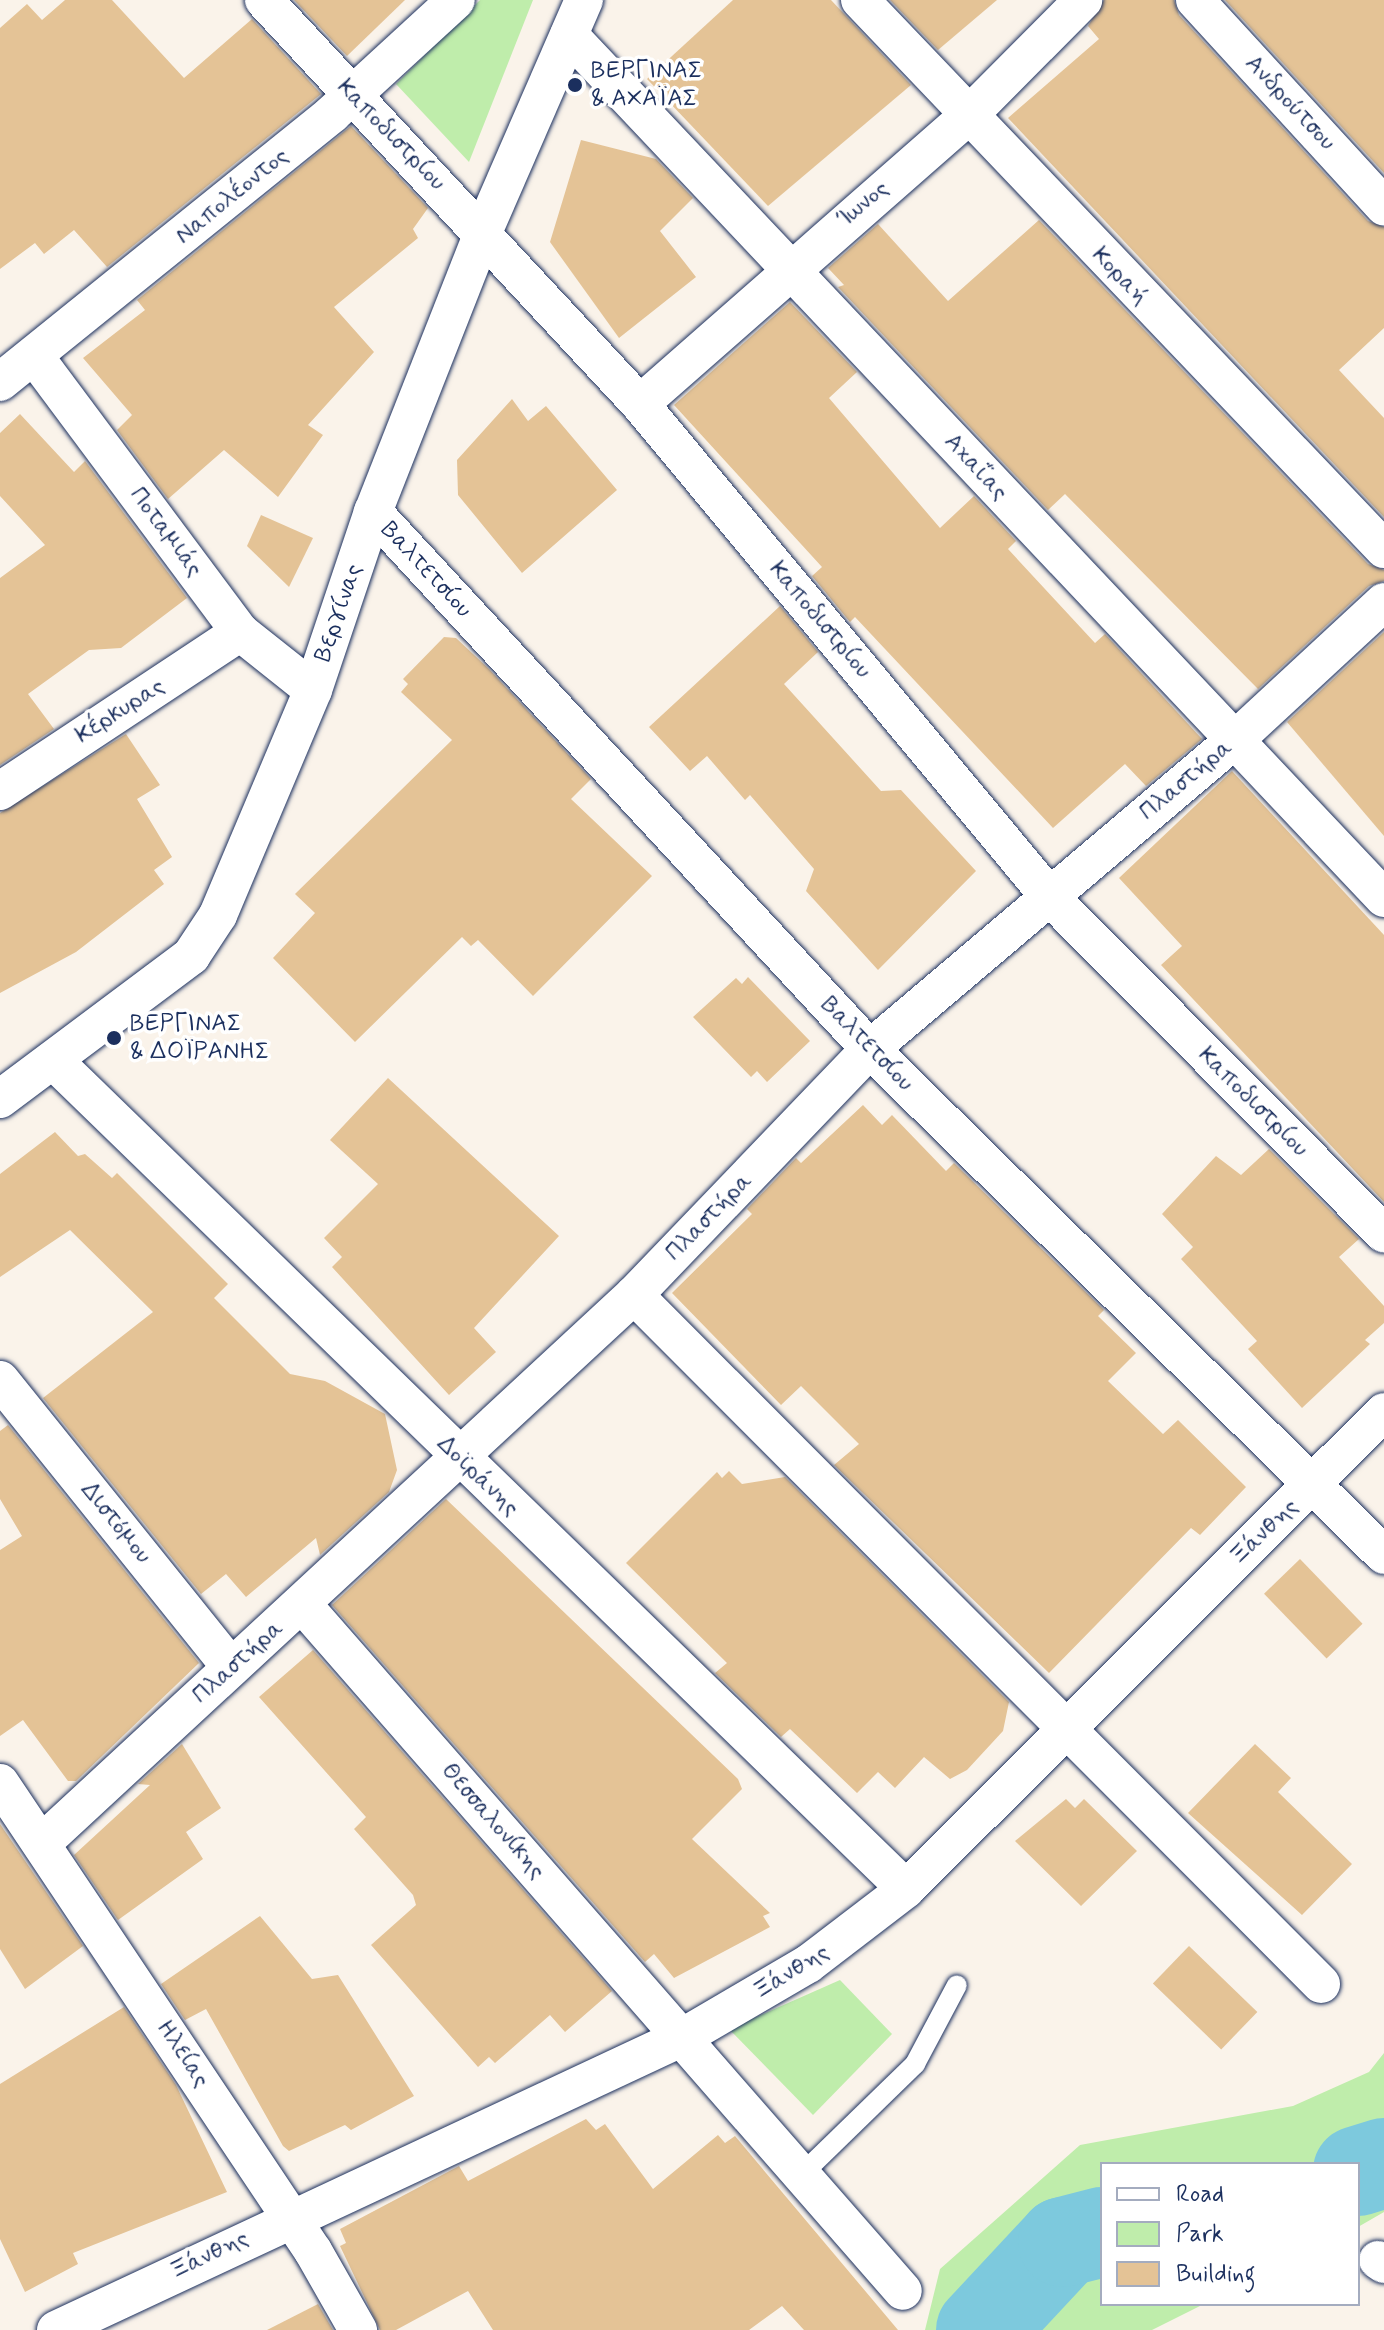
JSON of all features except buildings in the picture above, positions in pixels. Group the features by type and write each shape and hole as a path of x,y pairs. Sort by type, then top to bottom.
{"street":[{"name":"Καποδιστρίου","path":"264,0 352,96 484,230 640,404 1048,895 1384,1233"},
{"name":"Ναπολέοντος","path":"0,382 35,357 352,96 456,0"},
{"name":"Βεργίνας","path":"0,1099 191,956 218,915 313,690 373,512 484,230 584,0"},
{"name":"Κοραή","path":"860,0 967,117 1384,549"},
{"name":"Ίωνος","path":"640,404 788,267 967,117 1083,0"},
{"name":"Ανδρούτσου","path":"1195,0 1384,206"},
{"name":"Αχαΐας","path":"569,35 1384,898"},
{"name":"Ποταμιάς","path":"35,357 240,632 313,690"},
{"name":"Βαλτετσίου","path":"373,512 870,1049 1316,1482 1384,1555"},
{"name":"Πλαστήρα","path":"42,1843 231,1667 303,1605 634,1295 870,1049 1048,895 1235,740 1384,602"},
{"name":"Κέρκυρας","path":"0,791 240,632"},
{"name":"Δοϊράνης","path":"53,1060 906,1889"},
{"path":"634,1295 1321,1984"},
{"name":"Διστόμου","path":"0,1380 231,1667"},
{"name":"Ξάνθης","path":"56,2330 287,2218 683,2037 808,1964 906,1889 1062,1726 1316,1482 1384,1412"},
{"name":"Θεσσαλονίκης","path":"303,1605 903,2291"},
{"name":"Ηλείας","path":"0,1783 358,2330"}],"lane":[{"path":"802,2174 915,2064 957,1985"}],"green space":[{"path":"480,0 533,0 469,162 396,84"},
{"path":"840,1980 892,2034 813,2115 729,2029"},
{"path":"1384,2053 1384,2212 1360,2226 1360,2162 1100,2162 1100,2306 1200,2306 1152,2330 925,2330 940,2269 1080,2145 1293,2106 1369,2072"}],"waterway":[{"path":"1360,2170 1384,2163"},
{"path":"981,2330 1063,2242 1100,2233"}],"place":[{"name":"ΒΕΡΓΙΝΑΣ & ΑΧΑΪΑΣ","path":"575,85"},
{"name":"ΒΕΡΓΙΝΑΣ & ΔΟΪΡΑΝΗΣ","path":"114,1038"}]}
